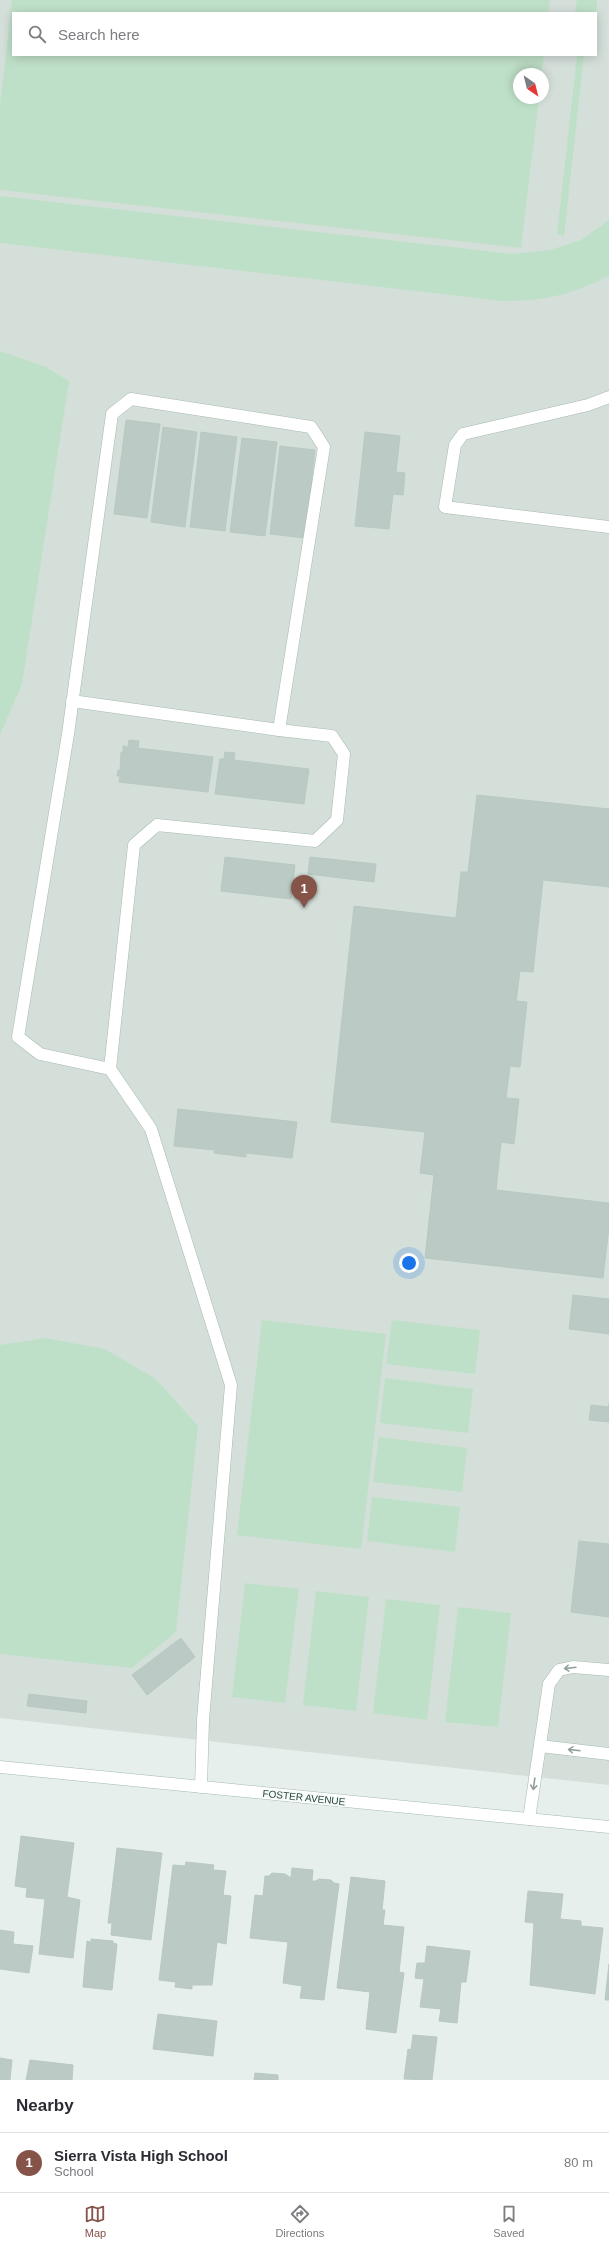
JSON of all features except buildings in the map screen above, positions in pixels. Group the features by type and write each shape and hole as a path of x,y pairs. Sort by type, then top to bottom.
{"street":[{"path":"609,396 581,407 463,434 455,445 445,507 609,527"},
{"path":"110,1069 40,1054 18,1037 72,701 112,414 131,399 311,427 324,447 279,730"},
{"path":"72,701 332,736 344,754 337,820 315,841 158,825 134,845 110,1069 151,1129 231,1384 203,1720 201,1787"},
{"path":"529,1819 549,1684 559,1670 573,1667 609,1670"},
{"path":"540,1746 609,1754"},
{"name":"FOSTER AVENUE","path":"0,1767 609,1827"}],"shaded area":[{"path":"0,0 609,0 609,1785 0,1718"}],"green space":[{"path":"12,0 550,0 548,12 12,12 12,56 544,56 542,68 513,68 513,104 538,104 521,248 0,190 0,105"},
{"path":"577,0 597,0 596,12 575,12"},
{"path":"577,56 584,56 564,236 557,234"},
{"path":"0,196 512,254 550,250 581,240 609,220 609,276 582,288 557,296 532,300 502,301 0,243"},
{"path":"0,351 46,367 69,381 22,684 0,735"},
{"path":"262,1320 386,1334 361,1549 237,1535"},
{"path":"392,1320 480,1330 475,1374 386,1364"},
{"path":"45,1338 105,1349 156,1379 198,1426 176,1632 132,1668 0,1654 0,1345"},
{"path":"385,1378 473,1389 468,1433 380,1423"},
{"path":"379,1437 467,1448 462,1492 373,1482"},
{"path":"372,1497 460,1507 455,1552 367,1541"},
{"path":"245,1583 299,1589 285,1703 232,1697"},
{"path":"316,1591 369,1597 356,1711 303,1705"},
{"path":"386,1599 440,1605 427,1720 373,1713"},
{"path":"458,1607 511,1613 498,1727 445,1722"}],"place":[{"name":"Sierra Vista High School","path":"304,908"}]}
